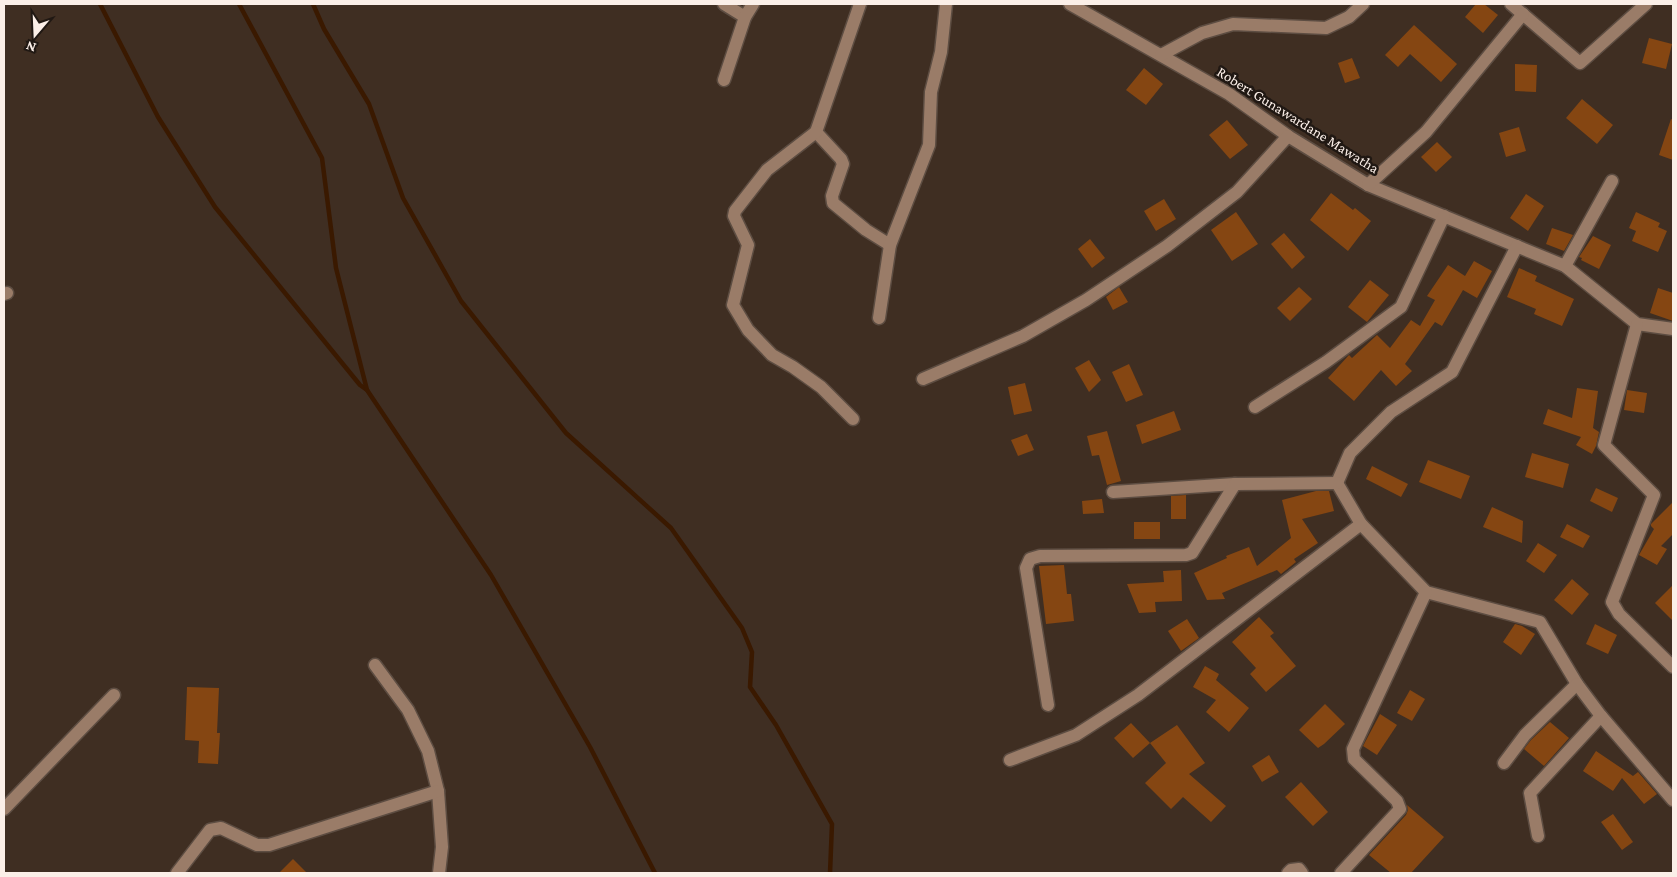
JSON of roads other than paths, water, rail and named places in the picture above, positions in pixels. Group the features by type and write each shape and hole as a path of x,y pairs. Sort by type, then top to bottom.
{"street":[{"path":"724,4 745,18"},
{"path":"724,80 745,18 753,4"},
{"path":"853,419 820,387 793,366 772,355 748,330 734,305 748,245 734,216 735,211 767,170 816,132 860,4"},
{"path":"879,318 890,245 929,145 931,92 941,52 946,4"},
{"name":"Robert Gunawardane Mawatha","path":"1070,4 1229,94 1288,136 1368,185 1565,266 1637,324"},
{"path":"1161,54 1202,33 1233,24 1326,28 1349,17 1363,4"},
{"path":"1511,4 1580,63 1646,4"},
{"path":"1368,185 1426,132 1523,14"},
{"path":"816,132 844,164 832,196 833,203 866,230 890,245"},
{"path":"923,379 1023,336 1086,300 1167,246 1237,192 1288,136"},
{"path":"1565,266 1612,181"},
{"path":"1255,407 1326,362 1401,307 1444,216"},
{"path":"1337,483 1350,453 1391,412 1452,372 1517,246"},
{"path":"1671,660 1619,614 1612,602 1654,494 1604,445 1637,324 1673,328"},
{"path":"1113,492 1235,484 1337,483"},
{"path":"1337,483 1361,524 1426,592 1540,622 1577,684 1601,716 1673,800"},
{"path":"1048,705 1026,568 1030,559 1040,556 1186,555 1192,553 1235,484"},
{"path":"1010,760 1076,735 1138,695 1361,524"},
{"path":"1342,873 1400,809 1397,801 1354,759 1352,748 1426,592"},
{"path":"375,665 408,710 428,751 438,791 442,847 439,873"},
{"path":"1504,763 1525,735 1577,684"},
{"path":"4,809 114,695"},
{"path":"1538,836 1530,792 1601,716"},
{"path":"177,873 210,830 221,828 257,845 269,845 438,791"},
{"path":"1288,873 1299,869 1302,873"}],"waterway":[{"path":"100,4 158,117 215,207 360,385 367,390"},
{"path":"239,4 322,158 336,268 367,390 491,575 590,747 655,873"},
{"path":"313,4 324,29 369,104 403,198 461,301 566,433 671,528 742,628 752,652 750,687 776,725 832,824 830,873"}]}
